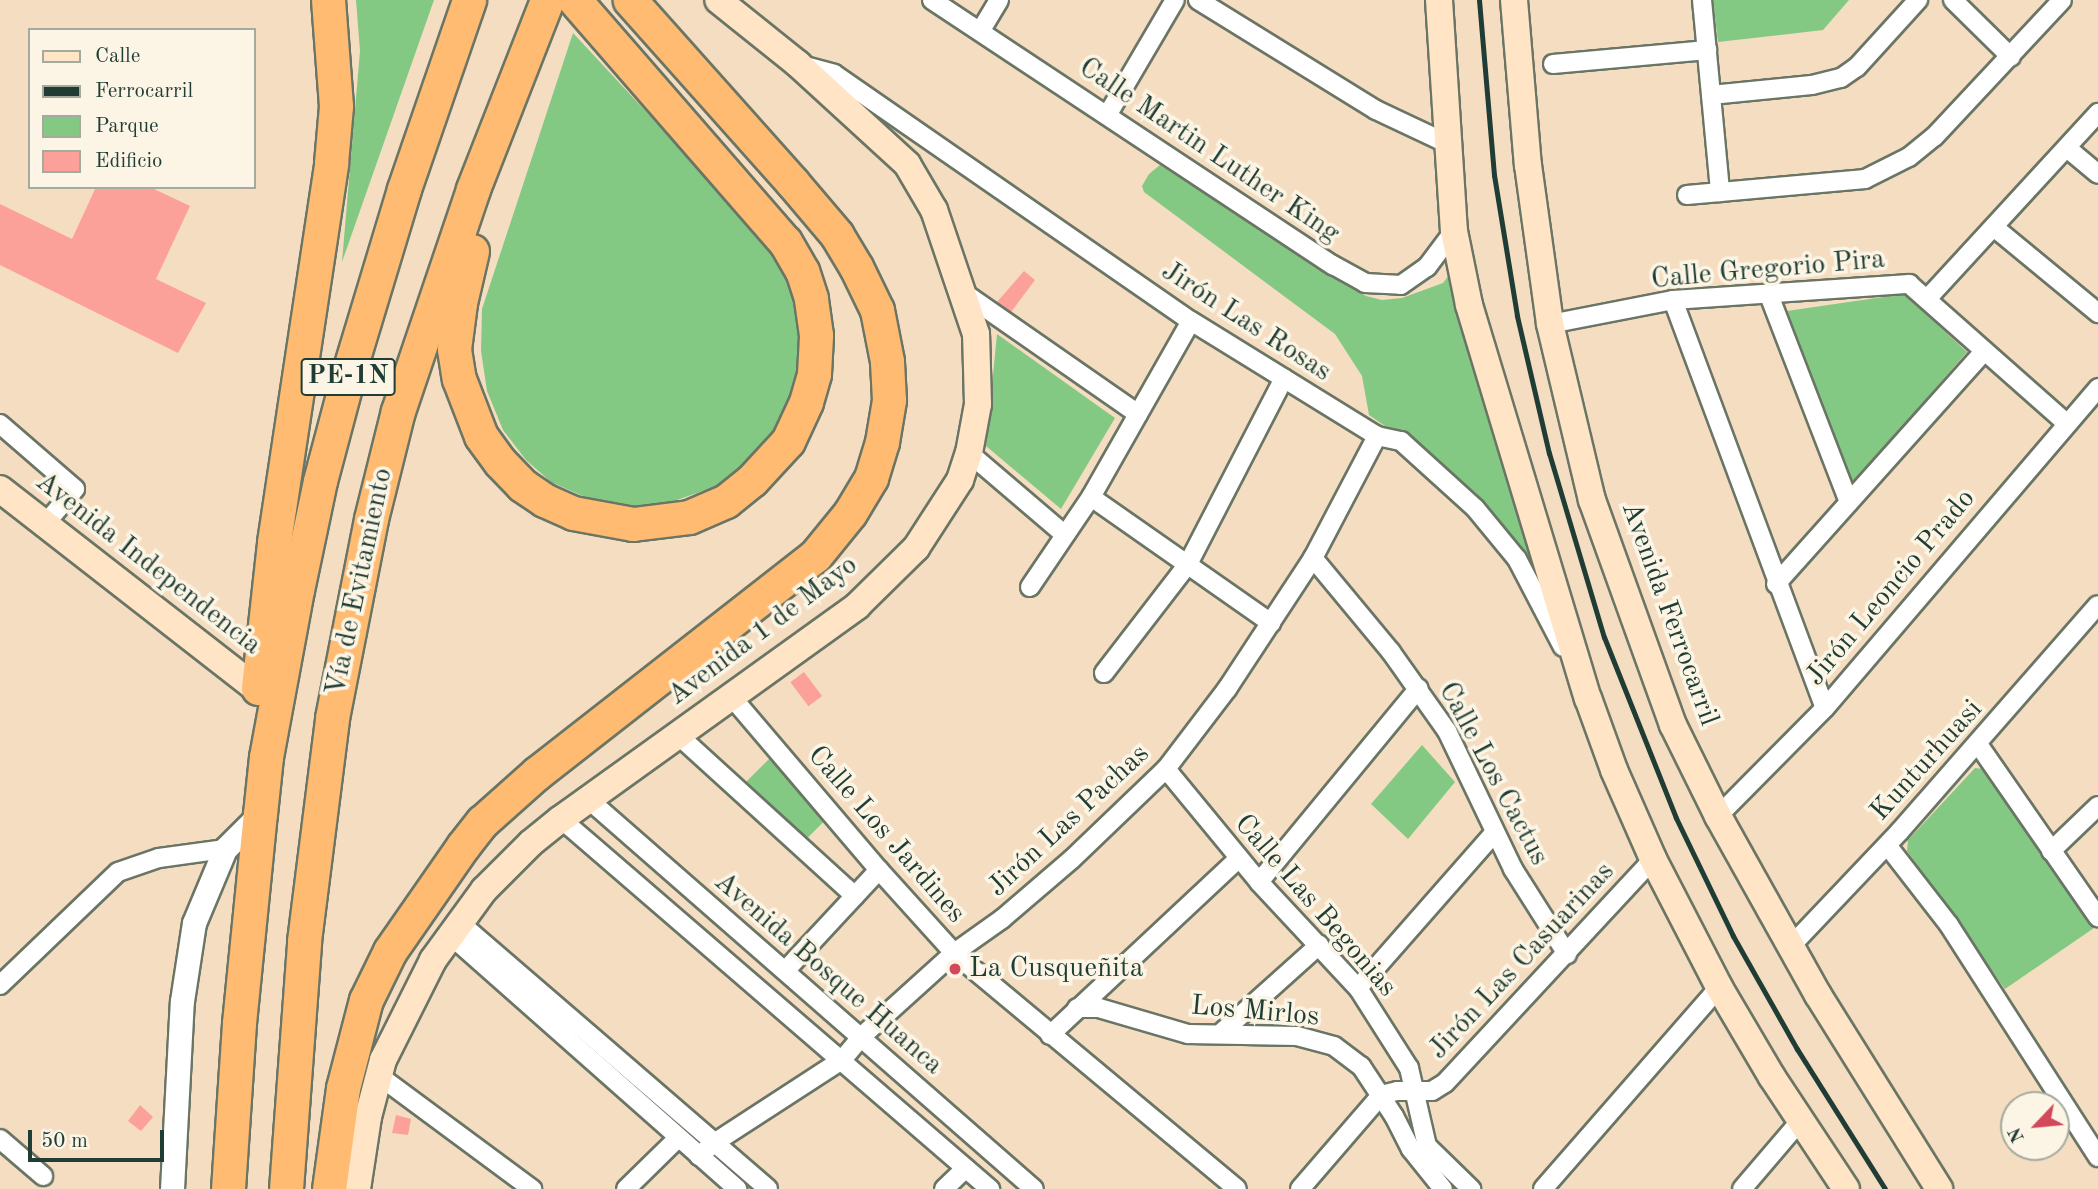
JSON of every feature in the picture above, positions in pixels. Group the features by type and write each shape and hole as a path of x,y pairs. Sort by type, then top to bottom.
{"highway":[{"path":"266,757 258,690 274,542 331,163 336,106 328,0"},
{"name":"Vía de Evitamiento","path":"228,1189 239,1023 266,757 318,493 350,368 404,189 469,0"},
{"name":"Vía de Evitamiento","path":"286,1189 304,941 332,718 347,632 398,411 473,189 547,0"},
{"path":"473,189 472,250 460,303 454,349 468,409 481,436 499,462 522,485 544,500 573,513 633,524 690,517 726,501 752,480 788,441 807,402 814,374 816,335 811,298 802,271 785,242 575,0"},
{"path":"329,1189 343,1088 366,1000 390,951 463,846 482,822 537,772 816,556 850,513 864,490 882,442 889,400 887,360 877,310 856,267 837,235 630,0"}],"main road":[{"name":"Avenida 1 de Mayo","path":"357,1189 378,1075 404,1012 454,928 509,864 561,819 857,606 916,548 960,480 969,453 978,404 976,334 934,210 907,164 798,64 718,0"},
{"name":"Avenida Ferrocarril","path":"1514,0 1528,165 1550,324 1592,500 1673,724 1718,816 1789,947 1939,1189"},
{"path":"1437,2 1454,231 1469,305 1588,698 1614,771 1653,859 1719,987 1800,1121 1846,1189"},
{"name":"Avenida Independencia","path":"0,489 258,690"}],"street":[{"name":"Calle Martin Luther King","path":"932,0 1333,265 1365,283 1401,285 1427,267 1454,231"},
{"path":"981,30 999,0"},
{"path":"1108,114 1175,0"},
{"path":"1198,0 1376,110 1446,143"},
{"path":"1702,0 1720,192"},
{"path":"1711,95 1812,85 1841,79 1857,67 1918,0"},
{"path":"1953,0 2011,57"},
{"path":"1687,195 1865,179 1909,157 1934,137 2062,0"},
{"path":"1553,65 1707,50"},
{"name":"Jirón Las Rosas","path":"798,64 834,74 1191,321 1377,436 1401,441 1475,508 1517,559 1588,698"},
{"path":"1927,299 2098,113"},
{"path":"2067,148 2098,174"},
{"path":"1995,228 2098,313"},
{"name":"Calle Gregorio Pira","path":"1550,324 1672,300 1909,284 2066,423"},
{"path":"964,293 1138,414"},
{"path":"1769,295 1849,502"},
{"path":"1672,300 1776,584 1825,708"},
{"path":"1030,587 1091,497 1191,321"},
{"path":"1776,584 1984,351"},
{"path":"1104,673 1188,564 1284,378"},
{"name":"Jirón Leoncio Prado","path":"1718,816 1825,708 2098,388"},
{"path":"0,424 75,489 45,524"},
{"name":"Jirón Las Pachas","path":"699,1156 714,1143 842,1060 861,1037 954,953 1002,919 1072,859 1166,769 1227,689 1313,558 1377,436"},
{"path":"969,453 1065,535"},
{"path":"1091,497 1271,623"},
{"name":"Calle Los Cactus","path":"1313,558 1419,688 1447,731 1494,833 1567,954"},
{"name":"Kunturhuasi","path":"1789,947 1887,845 2098,605"},
{"path":"1259,882 1419,688"},
{"name":"Calle Los Jardines","path":"730,695 879,870 954,953 1237,1189"},
{"path":"678,735 855,896"},
{"path":"1978,744 2098,917"},
{"name":"Calle Las Begonias","path":"1166,769 1238,858 1357,988 1409,1068 1417,1092 1421,1130 1427,1146 1471,1189"},
{"name":"Avenida Bosque Huanca","path":"588,799 1034,1189"},
{"path":"2051,851 2098,806"},
{"path":"173,1189 182,1001 189,947 207,888 225,849 260,814"},
{"path":"561,819 992,1189 1012,1170"},
{"path":"1357,988 1494,833"},
{"path":"1887,845 1949,925 2098,1157"},
{"path":"0,985 118,872 159,858 225,849"},
{"path":"1050,1035 1238,858"},
{"name":"Jirón Las Casuarinas","path":"1381,1095 1396,1091 1432,1091 1445,1083 1653,859"},
{"path":"785,971 879,870"},
{"path":"454,928 678,1138 737,1189"},
{"path":"454,928 768,1189"},
{"path":"1221,1032 1318,945"},
{"path":"1543,1189 1719,987"},
{"name":"Los Mirlos","path":"1077,1008 1099,1008 1188,1034 1221,1032 1297,1036 1334,1046 1361,1066 1381,1095 1410,1149 1443,1189"},
{"path":"378,1075 533,1189"},
{"path":"1300,1189 1381,1095"},
{"path":"1742,1189 1800,1121"},
{"path":"626,1189 678,1138"},
{"path":"0,1139 43,1176"},
{"path":"944,1189 966,1168"}],"green space":[{"path":"356,0 434,0 342,262 360,51"},
{"path":"1713,0 1849,0 1823,30 1718,42"},
{"path":"573,33 774,249 786,272 801,323 803,369 783,423 741,471 714,487 654,508 601,504 551,482 526,460 503,430 487,391 481,351 482,309"},
{"path":"1160,165 1366,296 1382,300 1402,298 1443,283 1455,267 1564,640 1509,533 1440,464 1369,415 1362,376 1335,334 1144,192 1142,186 1149,174"},
{"path":"1904,294 1967,352 1852,484 1780,312"},
{"path":"997,334 1115,418 1061,509 986,446"},
{"path":"1422,745 1455,782 1408,839 1371,804"},
{"path":"770,758 829,817 801,844 742,786"},
{"path":"1975,768 1984,769 2094,928 2005,989 1907,851 1908,840"}],"building":[{"path":"95,189 154,189 190,206 156,279 206,303 178,353 0,265 0,204 72,239"},
{"path":"1024,271 1035,280 1011,312 997,302"},
{"path":"804,672 822,696 808,706 790,682"},
{"path":"140,1105 153,1117 141,1131 128,1121"},
{"path":"396,1115 411,1119 408,1135 392,1133"}],"railway":[{"path":"1479,0 1494,175 1517,316 1549,453 1604,637 1676,818 1733,936 1797,1049 1885,1189"}],"place":[{"name":"La Cusqueñita","path":"955,969"}]}
